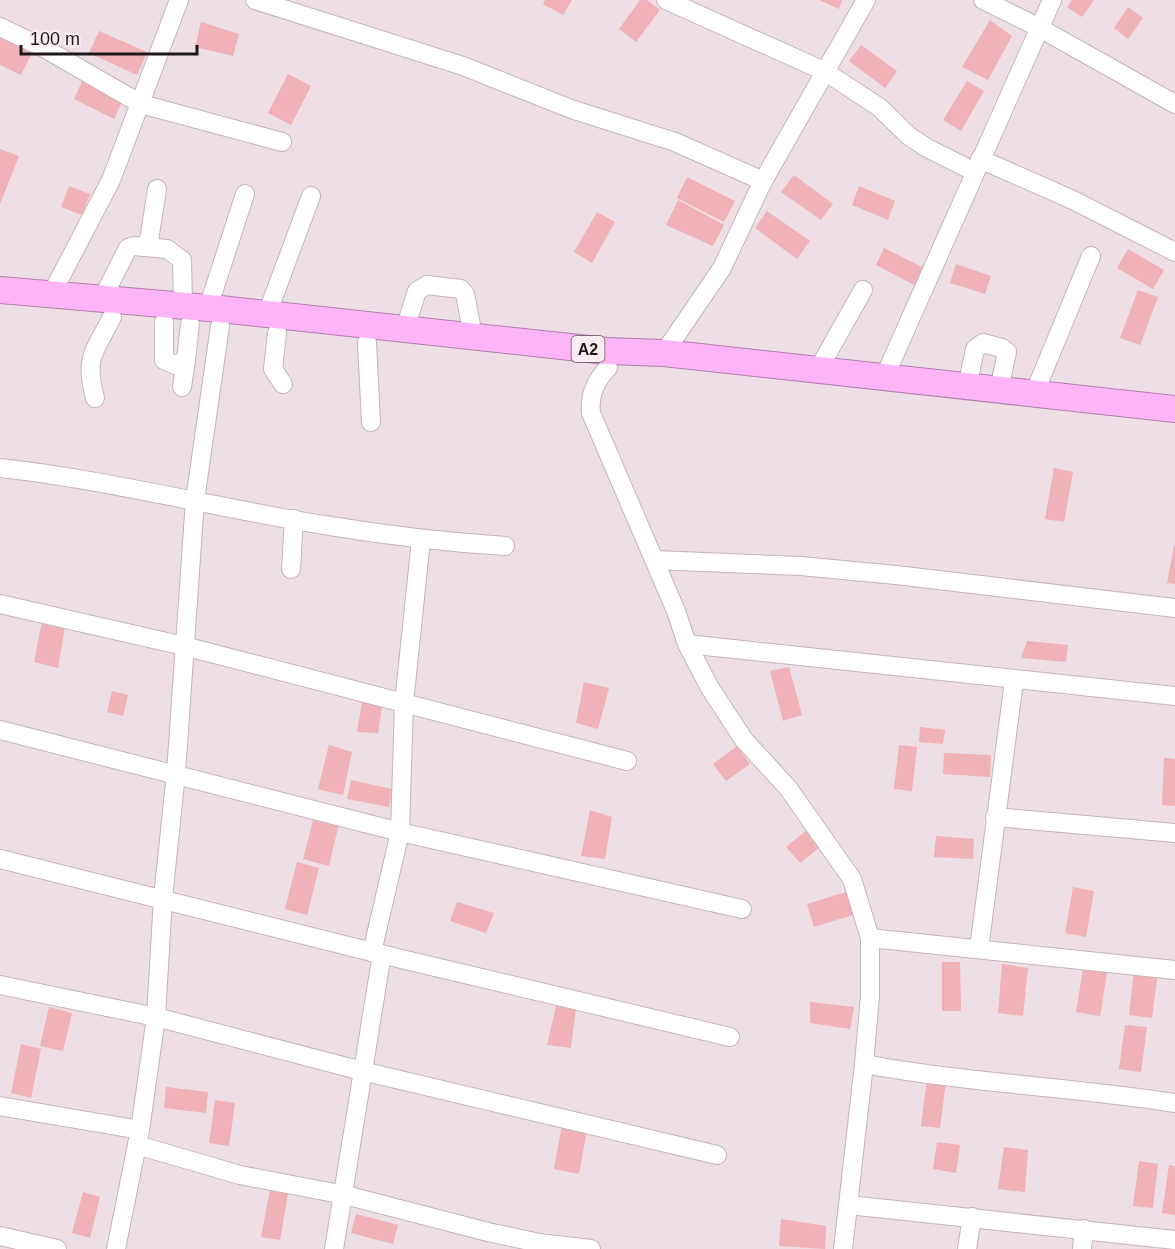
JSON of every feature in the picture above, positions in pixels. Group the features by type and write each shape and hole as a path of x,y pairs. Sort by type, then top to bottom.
{"highway":[{"name":"A2","path":"0,290 51,295 107,308"},
{"name":"A2","path":"0,308 107,308 272,323 405,329 607,351 664,353 1175,409"},
{"name":"A2","path":"272,323 367,342 608,368 665,371 1175,427"}],"street":[{"path":"51,295 111,180 179,0"},
{"path":"255,0 463,66 571,109 675,142 763,182"},
{"path":"666,0 824,71 879,107 909,136 927,148 1075,201 1175,252"},
{"path":"664,353 722,268 763,182 866,0"},
{"path":"983,0 1038,27 1175,104"},
{"path":"884,378 1038,27 1052,0"},
{"path":"0,27 44,48 141,104 282,142"},
{"path":"148,247 157,189"},
{"path":"187,357 175,365 163,363 193,317 245,194"},
{"path":"283,384 275,376 273,369 272,323 311,196"},
{"path":"95,398 88,372 89,363 123,253 134,246 167,249 182,260 193,317 195,500 176,773 163,898 156,1017 138,1138 116,1249"},
{"path":"1034,394 1091,256"},
{"path":"405,329 417,291 427,285 461,289 465,294 473,336"},
{"path":"818,370 863,290"},
{"path":"182,387 193,317"},
{"path":"367,342 371,422"},
{"path":"967,387 975,349 983,343 1002,348 1006,352 999,390"},
{"path":"608,368 601,375 590,402 591,413 655,560 687,644 710,688 744,740 788,788 852,879 870,938 870,996 843,1249"},
{"path":"0,468 48,473 421,540 505,546"},
{"path":"291,569 294,519"},
{"path":"334,1249 345,1195 377,953 400,832 404,703 421,540"},
{"path":"655,560 801,566 872,572 1175,608"},
{"path":"0,604 184,646 627,761"},
{"path":"687,644 1014,681 1175,696"},
{"path":"979,949 1014,681"},
{"path":"0,729 400,832 742,909"},
{"path":"995,817 1175,833"},
{"path":"0,859 377,953 730,1037"},
{"path":"870,938 1175,970"},
{"path":"0,985 156,1017 362,1071 717,1155"},
{"path":"864,1064 924,1075 1024,1084 1175,1104"},
{"path":"0,1106 138,1138 240,1175 345,1195 539,1243 591,1249"},
{"path":"849,1204 1175,1240"},
{"path":"967,1249 972,1217"},
{"path":"1082,1249 1084,1229"},
{"path":"0,1236 57,1249"}],"building":[{"path":"545,0 572,0 563,15 543,4"},
{"path":"640,0 647,0 660,10 636,42 619,29"},
{"path":"819,0 842,0 839,9"},
{"path":"1072,0 1094,0 1082,17 1067,7"},
{"path":"1128,7 1143,18 1128,39 1114,28"},
{"path":"990,20 1012,36 988,80 962,67"},
{"path":"201,22 239,34 233,56 195,47"},
{"path":"99,31 147,52 137,75 89,53"},
{"path":"0,35 33,51 21,75 0,65"},
{"path":"861,45 897,71 885,88 849,61"},
{"path":"288,74 311,86 291,125 268,113"},
{"path":"84,77 125,96 114,119 74,99"},
{"path":"967,81 984,91 961,131 943,120"},
{"path":"0,149 19,156 0,204"},
{"path":"794,175 833,204 821,220 781,192"},
{"path":"687,177 735,201 724,222 677,198"},
{"path":"69,186 90,194 82,215 61,207"},
{"path":"859,186 895,201 888,220 852,205"},
{"path":"678,200 724,225 713,246 666,225"},
{"path":"767,211 810,241 797,259 755,228"},
{"path":"597,212 615,222 592,263 574,252"},
{"path":"884,248 924,268 916,286 876,265"},
{"path":"1128,249 1164,270 1153,289 1117,268"},
{"path":"956,264 991,276 985,294 950,283"},
{"path":"1138,290 1158,297 1140,345 1120,338"},
{"path":"1054,468 1073,472 1064,522 1045,519"},
{"path":"1175,546 1175,584 1167,583"},
{"path":"42,621 65,626 58,668 34,662"},
{"path":"1027,641 1068,645 1066,662 1021,658"},
{"path":"789,667 802,715 783,721 770,671"},
{"path":"584,682 609,688 598,729 576,723"},
{"path":"112,691 128,695 123,716 107,712"},
{"path":"362,702 382,707 378,733 357,732"},
{"path":"920,727 945,730 943,744 919,742"},
{"path":"329,745 352,752 343,795 318,789"},
{"path":"899,745 917,747 912,791 894,789"},
{"path":"737,746 750,764 726,781 713,764"},
{"path":"944,753 991,755 990,777 943,774"},
{"path":"1164,758 1175,759 1175,806 1162,805"},
{"path":"351,780 392,789 389,807 347,799"},
{"path":"590,810 612,817 605,859 581,856"},
{"path":"315,813 340,819 329,866 303,859"},
{"path":"807,830 820,847 800,863 786,847"},
{"path":"936,836 974,839 973,859 934,857"},
{"path":"297,862 319,868 307,915 285,909"},
{"path":"1073,887 1094,891 1086,937 1065,933"},
{"path":"849,891 856,914 814,927 807,904"},
{"path":"457,902 494,913 486,933 450,921"},
{"path":"942,962 960,962 961,1011 942,1011"},
{"path":"1084,963 1108,967 1100,1016 1076,1012"},
{"path":"1002,964 1028,968 1023,1016 998,1013"},
{"path":"1134,969 1158,972 1152,1018 1129,1015"},
{"path":"557,1002 576,1007 571,1048 547,1045"},
{"path":"810,1002 854,1007 850,1029 810,1023"},
{"path":"49,1007 72,1013 63,1051 40,1046"},
{"path":"1125,1025 1147,1027 1141,1072 1119,1069"},
{"path":"21,1044 41,1049 31,1098 11,1093"},
{"path":"927,1079 946,1081 940,1128 921,1126"},
{"path":"166,1087 208,1092 206,1113 164,1108"},
{"path":"215,1100 235,1103 229,1146 209,1143"},
{"path":"562,1125 587,1130 579,1174 554,1169"},
{"path":"937,1142 960,1145 956,1173 933,1169"},
{"path":"1004,1147 1028,1150 1025,1192 998,1189"},
{"path":"1139,1161 1158,1164 1153,1208 1133,1206"},
{"path":"1169,1165 1175,1166 1175,1215 1162,1213"},
{"path":"271,1184 289,1188 280,1240 261,1237"},
{"path":"83,1192 100,1197 90,1238 72,1233"},
{"path":"356,1214 398,1225 393,1244 351,1233"},
{"path":"781,1219 826,1226 825,1249 779,1246"}]}
